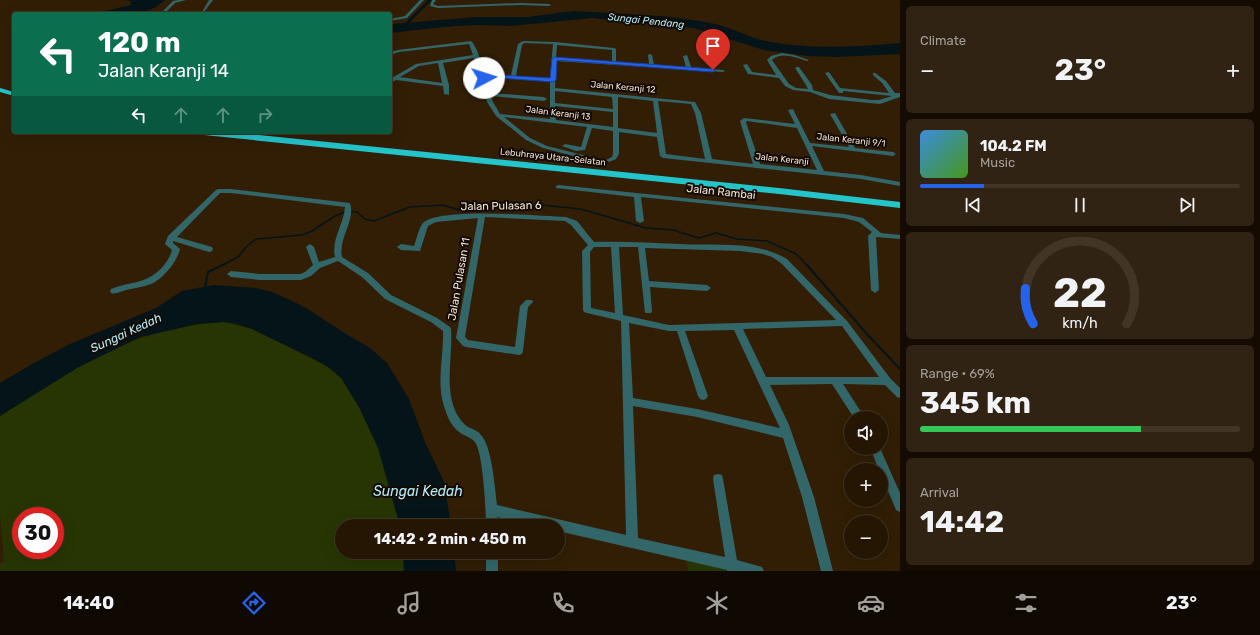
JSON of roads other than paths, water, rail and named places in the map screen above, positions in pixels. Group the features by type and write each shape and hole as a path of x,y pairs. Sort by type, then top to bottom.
{"highway":[{"path":"0,90 12,93"},
{"path":"0,96 12,99"},
{"name":"Lebuhraya Utara–Selatan","path":"223,134 900,205"},
{"name":"Lebuhraya Utara–Selatan","path":"274,134 754,182 900,199"}],"street":[{"path":"164,12 175,1 184,0"},
{"path":"203,11 211,0"},
{"path":"392,20 406,17 422,0"},
{"path":"434,0 431,5 438,7 524,4 549,5"},
{"path":"392,53 398,51 468,42 472,43 490,102 498,115 528,139 545,147 581,156"},
{"path":"513,77 520,44 525,42 555,43 614,49 614,63"},
{"path":"553,120 552,89 555,43"},
{"path":"807,60 786,55 771,57 769,60 770,64 791,88 811,91 824,96 878,102 897,95"},
{"path":"392,80 418,65 477,56"},
{"path":"650,56 652,66"},
{"path":"685,56 689,69"},
{"path":"554,59 723,71"},
{"path":"440,62 447,94"},
{"path":"745,65 750,73 781,77"},
{"path":"797,68 808,83 811,91"},
{"path":"827,73 847,99"},
{"path":"875,74 897,95"},
{"path":"483,75 553,80"},
{"path":"395,78 446,85"},
{"name":"Jalan Keranji 12","path":"552,89 692,102 696,108 709,161"},
{"path":"839,89 897,95"},
{"path":"488,94 544,99"},
{"path":"609,160 614,158 616,154 615,95"},
{"path":"655,99 660,135"},
{"path":"553,104 615,111"},
{"path":"791,110 821,172"},
{"path":"833,114 852,149"},
{"name":"Jalan Keranji 13","path":"498,115 553,120 660,135"},
{"path":"757,165 742,121 746,119 798,126"},
{"path":"535,142 544,142 576,149 583,149 590,126"},
{"name":"Jalan Keranji","path":"660,135 662,154 665,156 861,176 900,184"},
{"name":"Jalan Keranji 9/1","path":"807,144 893,154"},
{"name":"Jalan Rambai","path":"558,187 844,216 860,220 878,233"},
{"path":"114,291 127,286 149,282 157,277 175,254 175,247 169,244 171,238 215,193 221,190 349,206 338,246 339,258"},
{"path":"637,195 640,220"},
{"name":"Jalan Pulasan 6","path":"401,247 417,249 426,225 430,221 482,215 566,218 574,223 592,245"},
{"name":"Jalan Pulasan 11","path":"482,215 460,338 466,343 519,351 524,306 530,302"},
{"path":"875,290 873,234 878,233 900,237"},
{"path":"171,238 209,249"},
{"path":"615,244 628,401 632,542"},
{"path":"641,244 648,311"},
{"path":"844,324 669,328 587,310 586,251 592,245 641,244 694,248 732,247 774,255 784,261 844,324 887,381 900,394"},
{"path":"310,246 316,266"},
{"path":"231,274 254,277 297,278 308,274 316,266 339,258"},
{"path":"339,258 365,275 388,298 434,320 447,329 445,372 446,397 456,422 476,436 480,441 484,458 492,519"},
{"path":"645,284 707,288"},
{"path":"736,326 764,382 787,434 808,497 827,571"},
{"path":"680,328 703,396"},
{"path":"764,382 835,380 887,381"},
{"path":"835,380 855,411"},
{"path":"628,401 697,413 787,434"},
{"path":"878,455 900,506"},
{"path":"718,479 732,568"},
{"path":"492,510 632,542 732,568 758,571"},
{"path":"492,559 492,571"}],"water":[{"path":"125,0 166,0 154,8 143,12 99,12 131,5 130,1"},
{"name":"Sungai Pendang","path":"573,11 680,18 721,25 761,40 778,43 830,47 900,43 900,54 837,57 808,56 764,50 694,28 592,18 511,26 454,26 392,33 392,24 476,17 528,17"},
{"name":"Sungai Kedah","path":"213,285 256,288 272,292 306,308 370,348 387,363 409,399 425,442 444,482 450,519 398,519 378,448 359,407 341,378 328,367 316,360 252,329 236,324 224,322 198,324 140,337 77,368 0,416 0,383 70,344 156,308 182,291"},
{"path":"403,559 455,559 456,571 404,571"}],"waterway":[{"path":"403,27 430,0"},
{"path":"224,264 238,257 247,246 256,239 302,235 345,212 357,212 365,219 374,221 410,207 443,205 463,211 516,206 536,207 542,205 581,209 646,228 673,230 699,238 716,233 737,239 767,241 796,254 806,264"},
{"path":"205,287 208,272 224,264"},
{"path":"806,264 866,333 900,369"}]}
